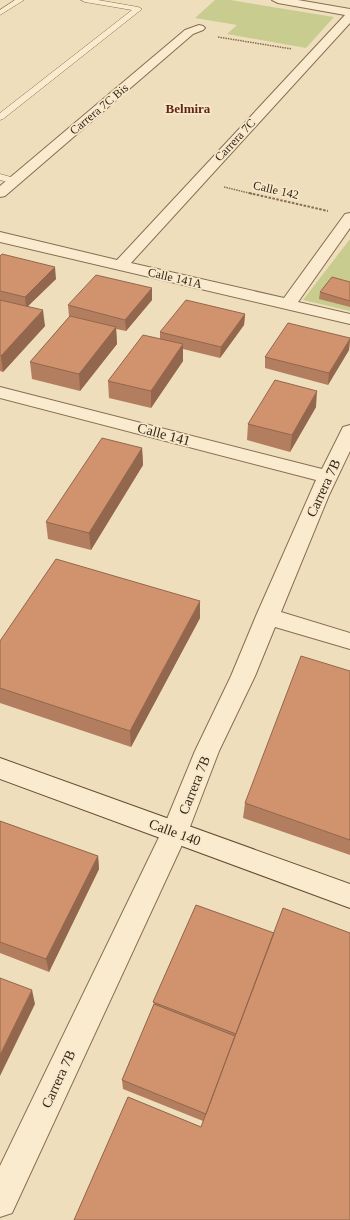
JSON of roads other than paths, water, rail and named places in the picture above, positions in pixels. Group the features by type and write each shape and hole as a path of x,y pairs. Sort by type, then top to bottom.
{"street":[{"path":"278,0 350,12"},
{"name":"Carrera 7C","path":"121,265 350,16"},
{"name":"Carrera 7C Bis","path":"0,193 194,30"},
{"path":"288,304 350,217"},
{"name":"Calle 141A","path":"0,237 350,319"},
{"name":"Calle 141","path":"0,392 328,477"},
{"name":"Carrera 7B","path":"0,1201 174,832 207,751 243,676 328,477 350,431"},
{"path":"268,616 350,641"},
{"name":"Calle 140","path":"0,768 350,896"}],"lane":[{"path":"0,13 20,0"},
{"path":"0,117 138,9 85,0"},
{"path":"0,177 15,180"}],"district":[{"name":"Belmira","path":"188,108"}]}
